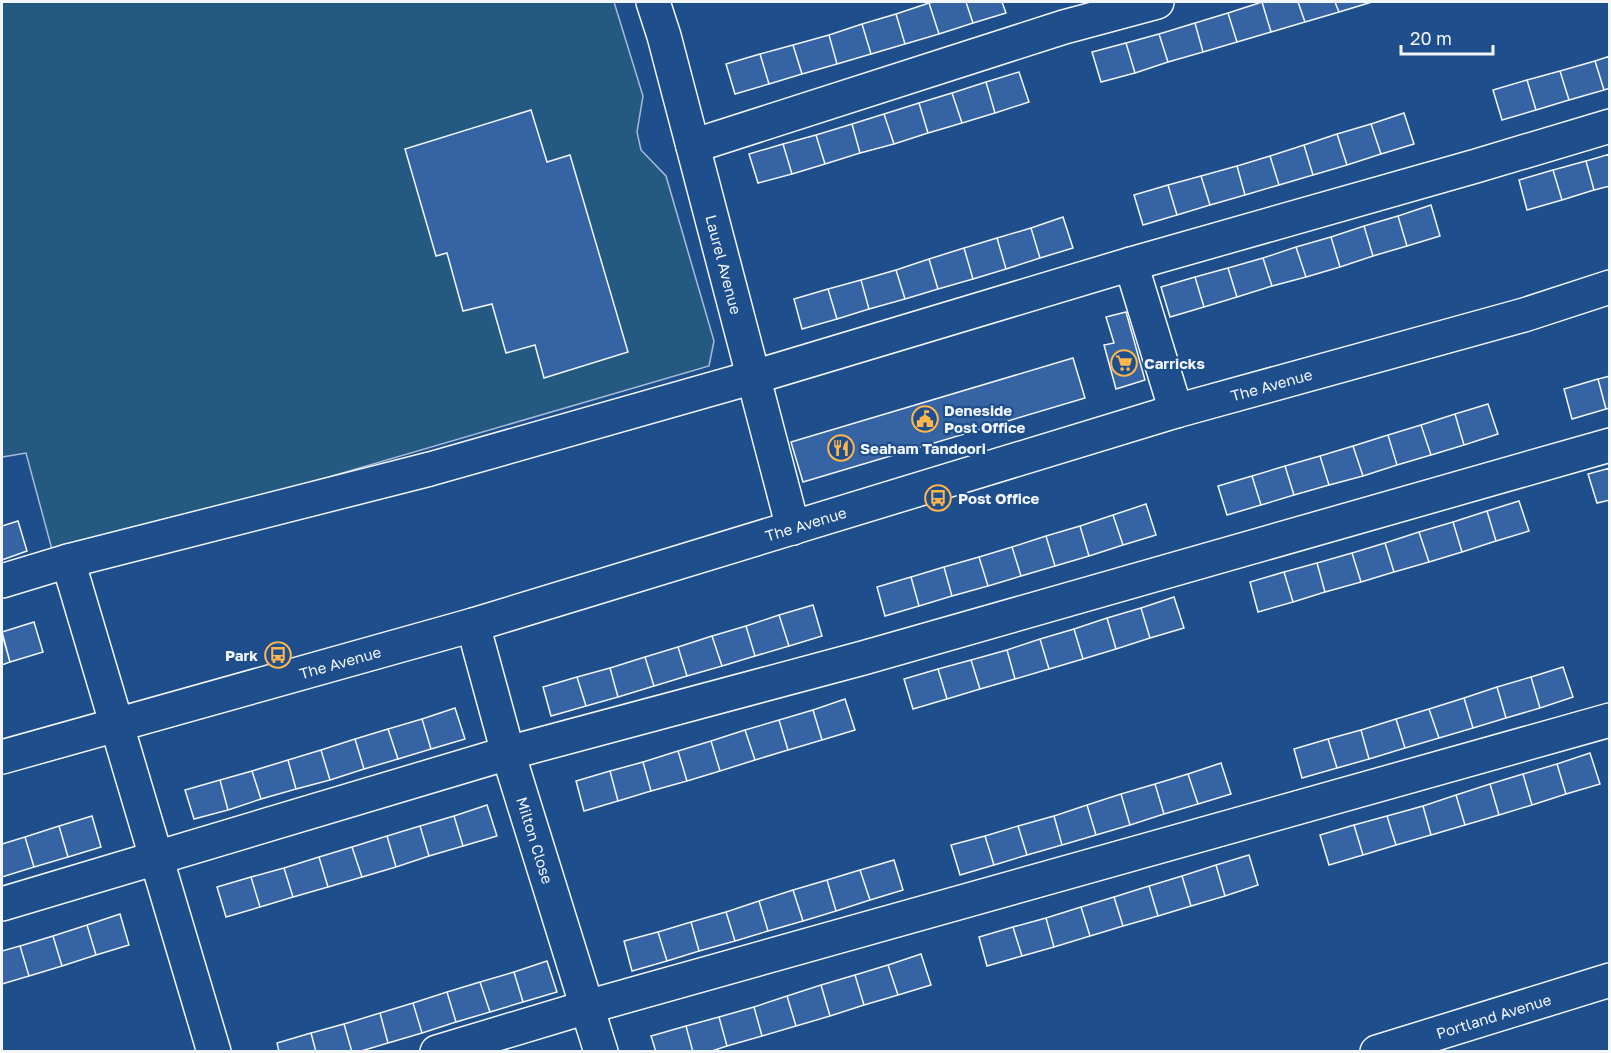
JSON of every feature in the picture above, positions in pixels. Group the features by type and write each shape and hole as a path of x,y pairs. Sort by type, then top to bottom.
{"street":[{"name":"Laurel Avenue","path":"653,2 664,36 793,528"},
{"path":"693,146 1052,31 1157,2"},
{"path":"2,581 68,561 430,469 754,377 1131,264 1465,170 1610,126"},
{"path":"1131,264 1176,411"},
{"name":"The Avenue","path":"2,757 473,625 1176,411 1524,315 1610,287"},
{"path":"2,904 508,753 863,658 1610,445"},
{"path":"68,561 214,1052"},
{"name":"Milton Close","path":"473,625 508,753 601,1052"},
{"path":"437,1052 587,1007 1610,720"},
{"name":"Portland Avenue","path":"1377,1052 1610,980"}],"shaded area":[{"path":"2,2 614,2 643,96 637,132 641,150 666,176 714,341 709,366 54,557 26,453 2,457"}],"building":[{"path":"966,2 973,23 939,34 929,3"},
{"path":"966,2 1002,2 1006,13 973,23"},
{"path":"1262,2 1298,2 1305,22 1271,32"},
{"path":"1262,2 1271,32 1237,42 1228,13"},
{"path":"1298,2 1335,2 1339,12 1305,22"},
{"path":"1335,2 1372,2 1339,12"},
{"path":"929,3 939,34 905,44 896,14"},
{"path":"1228,13 1237,42 1203,52 1195,23"},
{"path":"896,14 905,44 871,54 862,24"},
{"path":"1195,23 1203,52 1168,62 1159,34"},
{"path":"862,24 871,54 837,64 829,35"},
{"path":"1159,34 1168,62 1135,73 1126,43"},
{"path":"829,35 837,64 802,74 793,45"},
{"path":"1126,43 1135,73 1101,82 1092,52"},
{"path":"793,45 802,74 769,84 760,54"},
{"path":"760,54 769,84 735,94 726,64"},
{"path":"1610,56 1610,88 1604,90 1595,61"},
{"path":"1595,61 1604,90 1569,100 1560,71"},
{"path":"1560,71 1569,100 1536,110 1527,80"},
{"path":"1019,72 1029,102 995,113 986,82"},
{"path":"1527,80 1536,110 1502,120 1493,90"},
{"path":"986,82 995,113 962,123 952,93"},
{"path":"952,93 962,123 928,133 919,103"},
{"path":"919,103 928,133 894,144 884,114"},
{"path":"531,110 547,162 570,155 628,352 544,378 535,345 506,353 492,304 463,311 447,253 436,256 405,149"},
{"path":"1404,113 1414,144 1381,154 1371,124"},
{"path":"884,114 894,144 860,153 852,124"},
{"path":"852,124 860,153 825,164 816,135"},
{"path":"1371,124 1381,154 1347,165 1337,134"},
{"path":"1337,134 1347,165 1313,175 1304,145"},
{"path":"816,135 825,164 792,174 783,144"},
{"path":"783,144 792,174 758,183 749,154"},
{"path":"1304,145 1313,175 1279,185 1270,156"},
{"path":"1610,154 1610,186 1594,190 1586,161"},
{"path":"1270,156 1279,185 1245,195 1237,166"},
{"path":"1586,161 1594,190 1562,200 1553,170"},
{"path":"1237,166 1245,195 1210,205 1201,176"},
{"path":"1553,170 1562,200 1527,210 1519,180"},
{"path":"1201,176 1210,205 1177,215 1168,185"},
{"path":"1168,185 1177,215 1143,225 1134,195"},
{"path":"1431,205 1440,236 1407,246 1398,216"},
{"path":"1398,216 1407,246 1373,256 1364,226"},
{"path":"1063,217 1073,248 1040,258 1031,228"},
{"path":"1364,226 1373,256 1340,267 1331,237"},
{"path":"1031,228 1040,258 1006,269 997,238"},
{"path":"1331,237 1340,267 1306,277 1296,247"},
{"path":"997,238 1006,269 973,279 964,248"},
{"path":"1296,247 1306,277 1272,286 1263,258"},
{"path":"964,248 973,279 938,289 929,259"},
{"path":"1263,258 1272,286 1237,297 1228,268"},
{"path":"929,259 938,289 905,299 896,270"},
{"path":"1228,268 1237,297 1204,307 1195,277"},
{"path":"896,270 905,299 869,309 861,280"},
{"path":"1195,277 1204,307 1170,317 1161,287"},
{"path":"861,280 869,309 837,319 828,289"},
{"path":"828,289 837,319 802,329 794,299"},
{"name":"Carricks","path":"1126,312 1145,380 1116,389 1104,345 1114,343 1106,317"},
{"path":"1073,358 1085,398 803,482 791,442"},
{"path":"1610,376 1610,408 1606,409 1598,379"},
{"path":"1598,379 1606,409 1572,419 1564,389"},
{"path":"1488,404 1498,434 1464,445 1455,414"},
{"path":"1455,414 1464,445 1431,455 1421,425"},
{"path":"1421,425 1431,455 1397,465 1388,435"},
{"path":"1388,435 1397,465 1363,476 1353,446"},
{"path":"1353,446 1363,476 1329,485 1320,456"},
{"path":"1320,456 1329,485 1294,495 1285,466"},
{"path":"1285,466 1294,495 1261,505 1252,476"},
{"path":"1610,468 1610,500 1597,503 1588,474"},
{"path":"1252,476 1261,505 1227,515 1218,486"},
{"path":"1519,501 1529,531 1496,541 1487,511"},
{"path":"1146,504 1156,535 1123,545 1113,515"},
{"path":"1487,511 1496,541 1462,552 1453,522"},
{"path":"1113,515 1123,545 1089,556 1080,526"},
{"path":"18,521 27,551 2,560 2,526"},
{"path":"1453,522 1462,552 1429,562 1419,532"},
{"path":"1080,526 1089,556 1055,566 1046,536"},
{"path":"1419,532 1429,562 1394,572 1385,543"},
{"path":"1046,536 1055,566 1021,576 1012,547"},
{"path":"1385,543 1394,572 1361,582 1352,553"},
{"path":"1012,547 1021,576 988,586 979,557"},
{"path":"1352,553 1361,582 1325,592 1317,563"},
{"path":"979,557 988,586 952,596 944,567"},
{"path":"1317,563 1325,592 1293,602 1284,572"},
{"path":"944,567 952,596 919,606 911,577"},
{"path":"1284,572 1293,602 1258,612 1250,582"},
{"path":"911,577 919,606 885,616 877,587"},
{"path":"1174,597 1184,628 1150,638 1141,608"},
{"path":"813,605 822,636 789,646 779,615"},
{"path":"1141,608 1150,638 1116,649 1107,618"},
{"path":"779,615 789,646 755,656 746,626"},
{"path":"1107,618 1116,649 1083,659 1074,629"},
{"path":"34,622 43,652 10,662 2,632"},
{"path":"746,626 755,656 722,666 712,636"},
{"path":"1074,629 1083,659 1049,669 1040,639"},
{"path":"2,634 10,662 2,665"},
{"path":"712,636 722,666 687,676 678,647"},
{"path":"1040,639 1049,669 1015,679 1007,650"},
{"path":"678,647 687,676 654,686 645,657"},
{"path":"1007,650 1015,679 980,689 971,660"},
{"path":"645,657 654,686 618,697 610,668"},
{"path":"971,660 980,689 947,699 938,669"},
{"path":"1563,667 1573,697 1540,708 1531,677"},
{"path":"610,668 618,697 586,706 577,677"},
{"path":"938,669 947,699 913,709 904,679"},
{"path":"577,677 586,706 551,716 543,687"},
{"path":"1531,677 1540,708 1506,718 1497,687"},
{"path":"1497,687 1506,718 1473,728 1464,698"},
{"path":"1464,698 1473,728 1439,738 1429,709"},
{"path":"845,699 855,730 822,740 813,710"},
{"path":"455,708 465,739 431,749 422,719"},
{"path":"1429,709 1439,738 1405,748 1396,719"},
{"path":"813,710 822,740 788,750 779,720"},
{"path":"422,719 431,749 398,759 388,729"},
{"path":"1396,719 1405,748 1369,759 1361,730"},
{"path":"779,720 788,750 755,760 745,730"},
{"path":"388,729 398,759 364,769 355,739"},
{"path":"745,730 755,760 720,771 711,741"},
{"path":"1361,730 1369,759 1337,768 1328,739"},
{"path":"355,739 364,769 330,780 321,750"},
{"path":"1328,739 1337,768 1302,778 1294,749"},
{"path":"711,741 720,771 687,781 678,751"},
{"path":"321,750 330,780 296,789 288,760"},
{"path":"678,751 687,781 651,791 643,762"},
{"path":"1590,753 1600,784 1566,794 1557,764"},
{"path":"288,760 296,789 261,799 252,771"},
{"path":"643,762 651,791 618,801 610,771"},
{"path":"1221,763 1231,794 1198,804 1188,774"},
{"path":"1557,764 1566,794 1532,805 1523,774"},
{"path":"252,771 261,799 228,810 220,780"},
{"path":"610,771 618,801 584,811 576,781"},
{"path":"1188,774 1198,804 1164,814 1155,784"},
{"path":"1523,774 1532,805 1499,815 1490,784"},
{"path":"220,780 228,810 194,819 185,790"},
{"path":"1155,784 1164,814 1130,825 1121,794"},
{"path":"1490,784 1499,815 1465,825 1456,795"},
{"path":"1121,794 1130,825 1096,835 1087,805"},
{"path":"1456,795 1465,825 1431,835 1423,806"},
{"path":"487,805 497,836 463,846 454,816"},
{"path":"1087,805 1096,835 1062,845 1054,816"},
{"path":"1423,806 1431,835 1396,845 1387,816"},
{"path":"92,816 101,847 68,857 59,826"},
{"path":"454,816 463,846 429,856 420,826"},
{"path":"1054,816 1062,845 1027,855 1018,826"},
{"path":"1387,816 1396,845 1363,855 1354,825"},
{"path":"1354,825 1363,855 1329,865 1320,835"},
{"path":"59,826 68,857 34,867 25,837"},
{"path":"420,826 429,856 396,867 387,836"},
{"path":"1018,826 1027,855 994,865 985,836"},
{"path":"387,836 396,867 362,877 352,847"},
{"path":"985,836 994,865 960,875 951,845"},
{"path":"25,837 34,867 2,877 2,844"},
{"path":"352,847 362,877 328,887 319,857"},
{"path":"1249,855 1258,885 1225,896 1216,865"},
{"path":"319,857 328,887 293,897 284,868"},
{"path":"894,860 903,890 870,900 860,870"},
{"path":"1216,865 1225,896 1191,906 1182,876"},
{"path":"284,868 293,897 260,907 251,877"},
{"path":"860,870 870,900 836,911 827,880"},
{"path":"1182,876 1191,906 1158,916 1149,886"},
{"path":"251,877 260,907 226,917 217,887"},
{"path":"827,880 836,911 803,921 793,890"},
{"path":"1149,886 1158,916 1123,926 1114,897"},
{"path":"793,890 803,921 768,931 759,901"},
{"path":"1114,897 1123,926 1090,936 1081,907"},
{"path":"759,901 768,931 735,941 726,912"},
{"path":"1081,907 1090,936 1054,947 1046,918"},
{"path":"726,912 735,941 699,951 691,922"},
{"path":"120,914 129,945 96,955 87,925"},
{"path":"1046,918 1054,947 1022,956 1013,927"},
{"path":"691,922 699,951 667,961 658,932"},
{"path":"87,925 96,955 62,966 53,936"},
{"path":"1013,927 1022,956 987,966 979,937"},
{"path":"658,932 667,961 632,971 624,941"},
{"path":"53,936 62,966 29,976 20,946"},
{"path":"20,946 29,976 2,984 2,951"},
{"path":"921,954 931,985 898,995 888,965"},
{"path":"547,961 557,992 523,1002 514,972"},
{"path":"888,965 898,995 864,1005 855,975"},
{"path":"514,972 523,1002 490,1012 480,982"},
{"path":"855,975 864,1005 830,1016 821,985"},
{"path":"480,982 490,1012 456,1022 447,992"},
{"path":"821,985 830,1016 796,1026 787,996"},
{"path":"447,992 456,1022 422,1033 413,1003"},
{"path":"787,996 796,1026 762,1036 754,1007"},
{"path":"413,1003 422,1033 388,1043 380,1013"},
{"path":"754,1007 762,1036 727,1046 719,1017"},
{"path":"380,1013 388,1043 352,1052 344,1024"},
{"path":"719,1017 727,1046 709,1052 693,1052 686,1026"},
{"path":"344,1024 352,1052 316,1052 311,1033"},
{"path":"686,1026 693,1052 656,1052 651,1036"},
{"path":"311,1033 316,1052 279,1052 277,1043"}],"place":[{"name":"Carricks","path":"1124,363"},
{"name":"Deneside Post Office","path":"925,419"},
{"name":"Seaham Tandoori","path":"841,448"},
{"name":"Post Office","path":"938,498"},
{"name":"Park","path":"278,655"}]}
